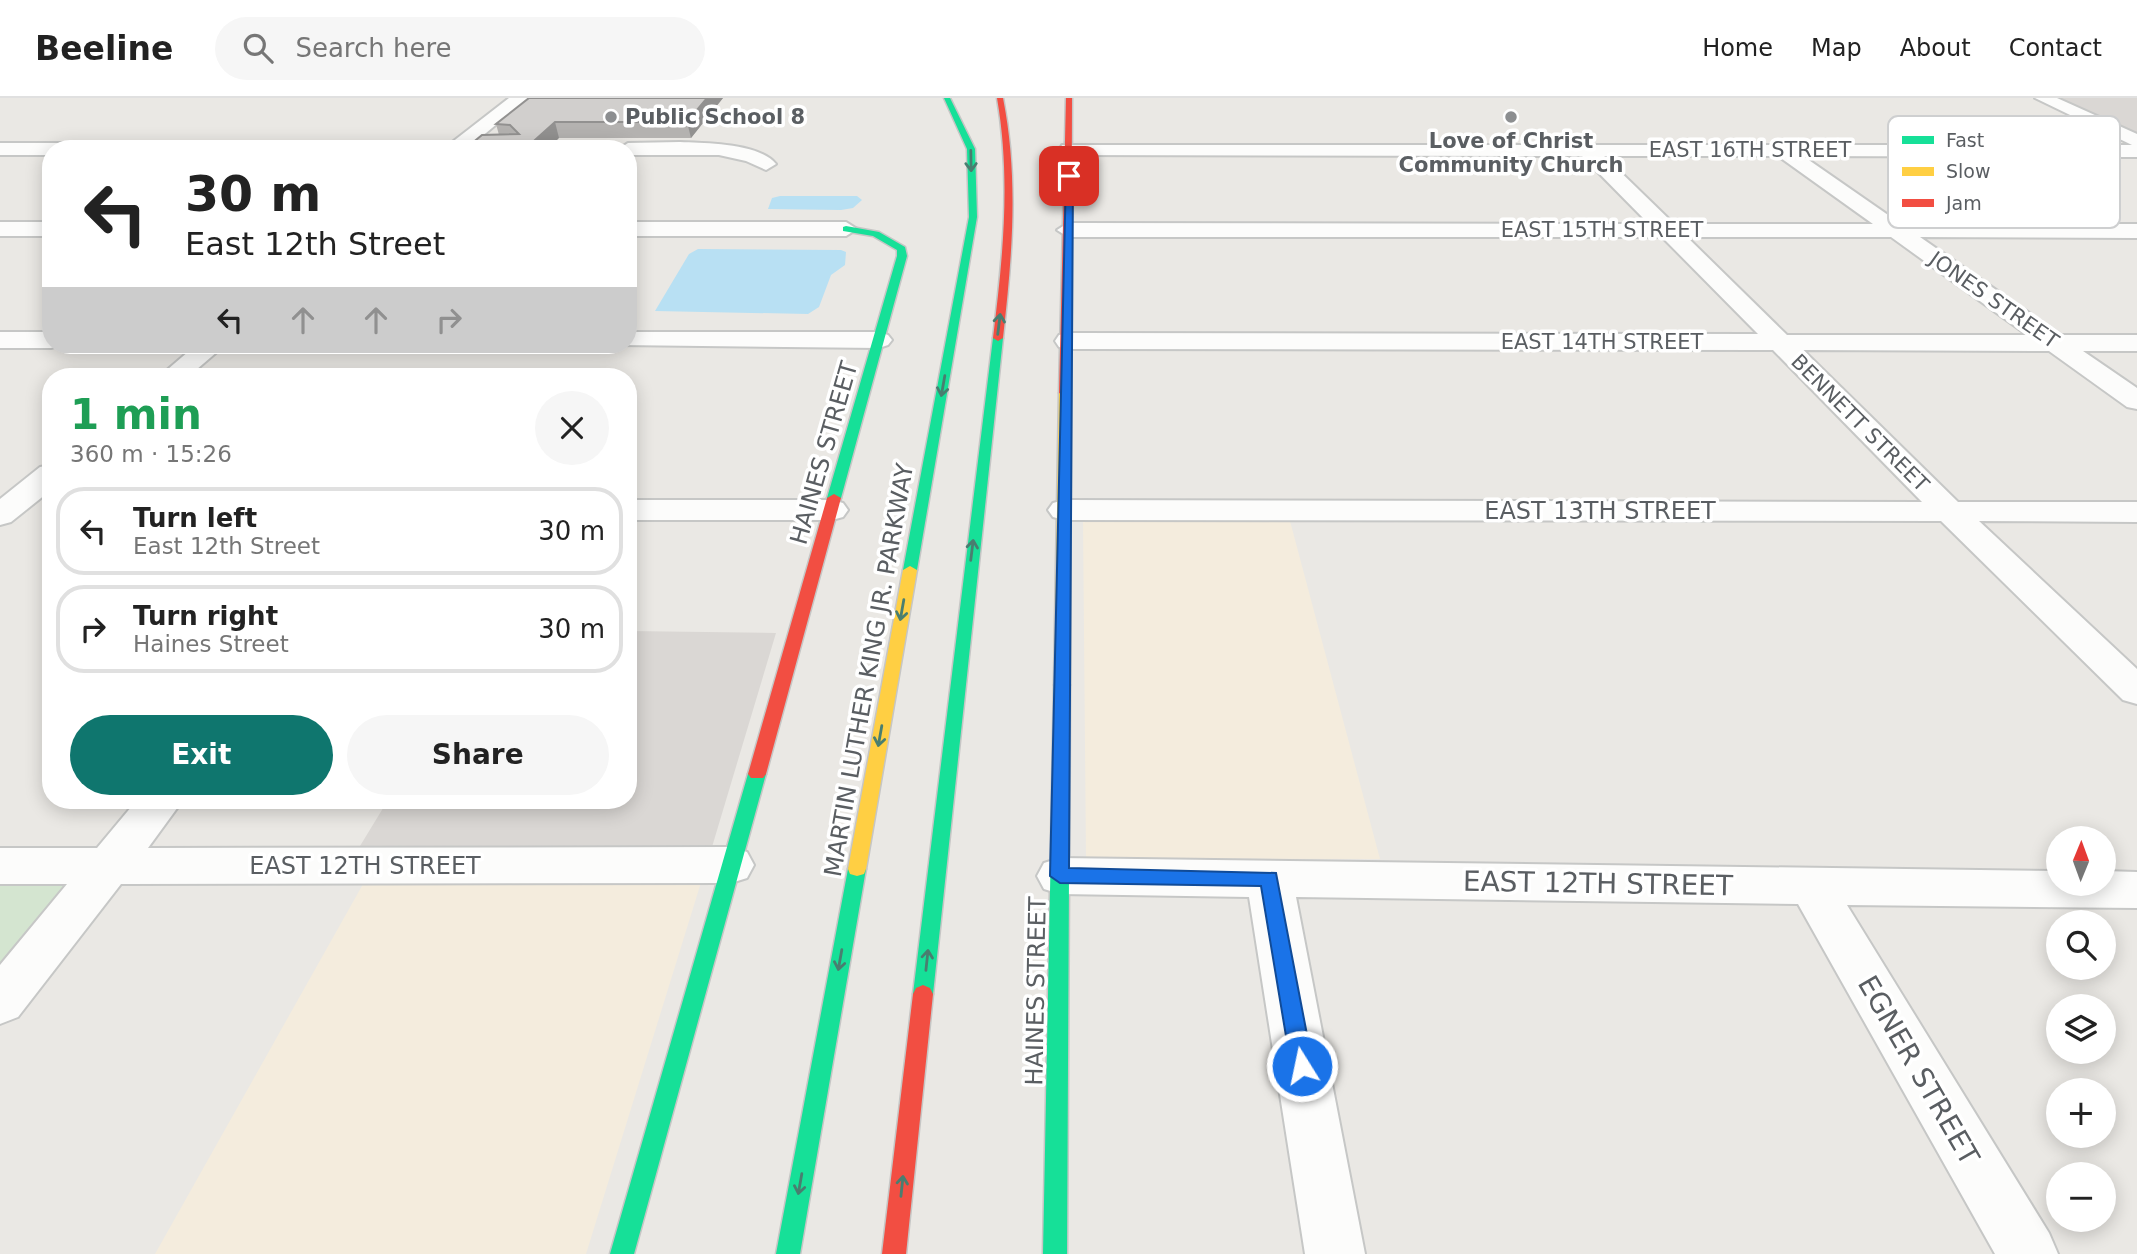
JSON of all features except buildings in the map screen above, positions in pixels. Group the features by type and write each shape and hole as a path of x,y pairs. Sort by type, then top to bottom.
{"main road":[{"name":"MARTIN LUTHER KING JR. PARKWAY","path":"788,1254 973,217 971,149 947,98"},
{"path":"894,1254 1012,210 1007,128 1000,98"},
{"name":"HAINES STREET","path":"1055,1254 1069,98"},
{"name":"HAINES STREET","path":"622,1254 832,510 902,249 887,238 846,229"}],"street":[{"path":"467,140 520,98"},
{"path":"2043,98 2082,116"},
{"path":"2120,133 2137,141"},
{"path":"0,149 42,149"},
{"path":"637,149 722,151 751,156 766,164"},
{"name":"EAST 16TH STREET","path":"1069,149 1888,150"},
{"name":"BENNETT STREET","path":"1587,150 1950,512 2137,691"},
{"name":"JONES STREET","path":"1783,150 1888,224"},
{"name":"JONES STREET","path":"1893,228 2137,401"},
{"path":"0,229 42,229"},
{"path":"637,229 846,229"},
{"name":"EAST 15TH STREET","path":"1068,230 2137,231"},
{"path":"0,340 42,340"},
{"path":"637,340 879,340"},
{"name":"EAST 14TH STREET","path":"1068,341 2137,343"},
{"path":"183,368 201,354"},
{"path":"2,511 42,481"},
{"path":"2,511 42,510"},
{"path":"637,510 832,510"},
{"name":"EAST 13TH STREET","path":"1064,510 2137,512"},
{"path":"0,1002 154,809"},
{"name":"EAST 12TH STREET","path":"0,866 731,865"},
{"name":"EAST 12TH STREET","path":"1060,876 2137,890"},
{"path":"1269,879 1335,1254"},
{"name":"EGNER STREET","path":"1811,886 2028,1254"}],"shaded area":[{"path":"2055,98 2137,98 2137,136 2120,128 2120,116 2094,116"},
{"path":"1083,520 1290,521 1380,859 1086,858"},
{"path":"637,631 776,633 712,847 360,846 383,809 637,809"},
{"path":"385,845 712,847 586,1254 155,1254"}],"green space":[{"path":"0,885 66,885 0,967"}],"water":[{"path":"857,196 862,200 853,208 841,210 768,209 772,198"},
{"path":"698,249 846,252 845,265 831,275 819,307 808,314 655,311 689,254"}],"traffic: fast":[{"path":"910,570 973,217 971,149 947,98"},
{"path":"834,498 902,256 902,249 876,234 846,229"},
{"path":"923,994 998,338"},
{"path":"1055,1254 1062,685"},
{"path":"622,1254 757,774"},
{"path":"788,1254 857,869"}],"traffic: slow":[{"path":"1062,685 1065,393"},
{"path":"857,869 910,570"}],"traffic: jam":[{"path":"998,338 1010,218 1009,159 1000,98"},
{"path":"1065,393 1069,98"},
{"path":"757,774 834,498"},
{"path":"894,1254 923,994"}],"place":[{"name":"Public School 8","path":"611,117"},
{"name":"Love of Christ Community Church","path":"1511,117"}],"route":[{"path":"1069,176 1060,876 1269,879 1302,1066"}]}
